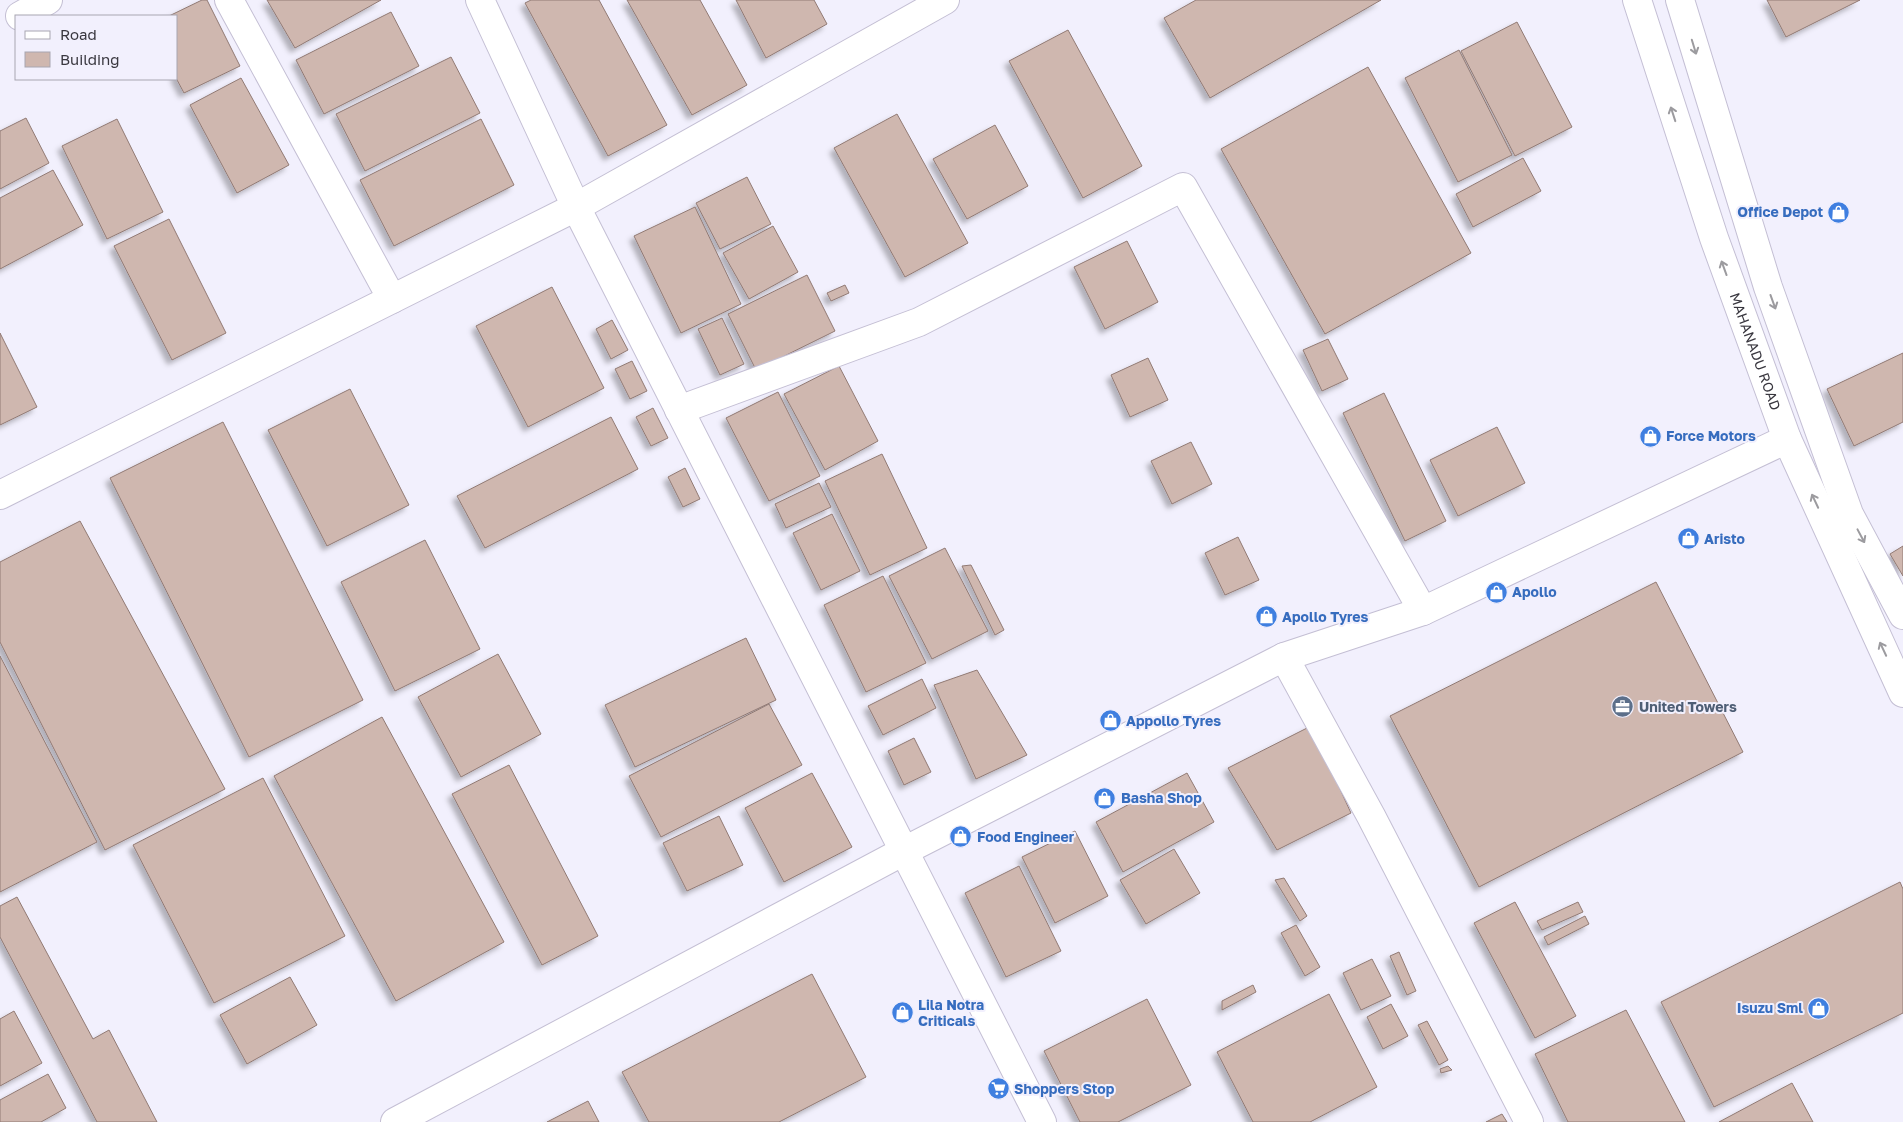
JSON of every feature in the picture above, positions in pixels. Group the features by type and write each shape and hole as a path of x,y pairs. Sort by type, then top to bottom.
{"street":[{"path":"22,15 48,0"},
{"path":"230,0 392,299"},
{"path":"480,0 576,207 1042,1122"},
{"path":"0,495 576,207 945,0"},
{"name":"MAHANADU ROAD","path":"1637,0 1714,238 1787,439 1903,693"},
{"path":"1680,0 1768,288 1846,505 1903,615"},
{"path":"0,28 15,20"},
{"path":"679,410 919,322 1183,187 1423,611"},
{"path":"395,1122 904,852 1284,657 1423,611 1787,439"},
{"path":"1284,657 1371,816 1529,1122"}],"building":[{"path":"202,0 207,0 240,66 184,93 177,80 178,15 171,15"},
{"path":"267,0 381,0 295,48"},
{"path":"531,0 599,0 667,125 608,156 525,3"},
{"path":"627,0 700,0 747,85 692,115"},
{"path":"736,0 814,0 827,24 766,58"},
{"path":"1196,0 1381,0 1210,98 1164,18"},
{"path":"1767,0 1860,0 1786,37"},
{"path":"391,12 419,66 324,114 296,60"},
{"path":"1517,22 1572,127 1515,156 1461,51"},
{"path":"1068,30 1142,166 1083,198 1009,61"},
{"path":"1459,50 1512,155 1458,182 1405,78"},
{"path":"451,57 480,113 365,171 336,114"},
{"path":"1368,67 1471,253 1325,334 1221,149"},
{"path":"241,78 289,165 237,193 190,105"},
{"path":"897,114 968,243 905,277 834,148"},
{"path":"26,118 49,163 0,189 0,131"},
{"path":"117,119 163,212 107,239 62,146"},
{"path":"481,119 514,185 394,246 360,180"},
{"path":"995,125 1028,186 967,219 933,159"},
{"path":"1523,158 1541,191 1473,227 1456,194"},
{"path":"53,170 83,225 0,269 0,198"},
{"path":"747,177 771,224 720,249 696,203"},
{"path":"695,207 741,304 681,333 634,236"},
{"path":"169,219 226,333 172,360 114,246"},
{"path":"773,226 798,272 749,299 723,253"},
{"path":"1127,241 1158,302 1105,329 1074,267"},
{"path":"807,275 835,331 756,370 728,314"},
{"path":"845,285 849,293 831,301 827,293"},
{"path":"552,287 604,388 528,427 476,326"},
{"path":"722,318 744,364 720,375 698,329"},
{"path":"612,320 628,350 611,359 596,329"},
{"path":"0,333 37,407 0,425"},
{"path":"1328,339 1348,379 1322,391 1303,350"},
{"path":"1903,353 1903,422 1854,446 1827,389"},
{"path":"1148,358 1168,400 1130,417 1111,375"},
{"path":"632,361 647,391 630,399 615,369"},
{"path":"839,366 878,441 825,470 784,394"},
{"path":"350,389 409,505 327,546 268,430"},
{"path":"778,392 820,476 769,501 726,418"},
{"path":"1384,393 1446,521 1405,541 1343,413"},
{"path":"653,408 668,438 651,446 636,417"},
{"path":"611,417 638,469 485,548 457,496"},
{"path":"223,422 363,700 249,757 110,478"},
{"path":"1497,427 1525,483 1458,516 1430,460"},
{"path":"1191,442 1212,484 1172,504 1151,461"},
{"path":"882,454 927,548 870,575 825,481"},
{"path":"685,468 700,499 683,507 668,477"},
{"path":"819,483 831,507 786,528 775,504"},
{"path":"832,514 860,571 821,590 793,533"},
{"path":"80,521 225,789 105,850 0,642 0,562"},
{"path":"1238,537 1259,580 1225,595 1205,553"},
{"path":"425,540 480,649 395,691 341,582"},
{"path":"1903,546 1903,576 1890,554"},
{"path":"945,548 988,631 932,659 889,576"},
{"path":"971,565 1004,630 995,635 962,566"},
{"path":"883,576 926,663 866,692 824,605"},
{"path":"1656,582 1743,752 1479,887 1390,716"},
{"path":"746,638 776,700 635,767 605,705"},
{"path":"498,654 541,734 461,777 418,697"},
{"path":"0,656 97,842 0,892"},
{"path":"977,670 1027,755 976,779 934,685"},
{"path":"922,679 936,708 883,735 868,706"},
{"path":"769,704 802,765 661,837 629,776"},
{"path":"382,717 504,942 396,1001 274,776"},
{"path":"1311,726 1351,813 1277,850 1228,768"},
{"path":"914,738 931,772 904,785 888,751"},
{"path":"509,765 598,936 542,965 452,794"},
{"path":"812,773 852,847 784,882 745,808"},
{"path":"1187,773 1214,822 1123,872 1096,822"},
{"path":"263,778 345,936 214,1003 133,845"},
{"path":"719,816 743,865 687,891 663,843"},
{"path":"1075,831 1108,896 1055,923 1022,857"},
{"path":"1174,849 1200,893 1146,924 1120,880"},
{"path":"1019,866 1061,951 1006,977 965,893"},
{"path":"1284,878 1307,916 1300,921 1275,880"},
{"path":"1900,882 1903,889 1903,1013 1714,1107 1661,1002"},
{"path":"17,897 93,1039 109,1030 157,1122 97,1122 0,937 0,906"},
{"path":"1515,902 1576,1016 1535,1038 1474,923"},
{"path":"1578,902 1583,912 1542,930 1537,921"},
{"path":"1585,916 1589,924 1548,945 1544,937"},
{"path":"1296,925 1320,967 1305,976 1281,933"},
{"path":"1399,952 1416,991 1407,995 1390,956"},
{"path":"1372,959 1391,996 1361,1010 1343,973"},
{"path":"812,974 866,1077 779,1122 649,1122 622,1072"},
{"path":"290,977 317,1025 247,1064 220,1015"},
{"path":"1253,985 1256,992 1222,1010 1222,1001"},
{"path":"1329,994 1377,1087 1310,1122 1253,1122 1217,1052"},
{"path":"1147,999 1191,1085 1118,1122 1080,1122 1044,1051"},
{"path":"1391,1004 1408,1036 1383,1049 1367,1017"},
{"path":"1626,1010 1685,1122 1568,1122 1535,1054"},
{"path":"14,1011 42,1063 0,1086 0,1019"},
{"path":"1427,1021 1448,1060 1439,1065 1418,1025"},
{"path":"1448,1066 1452,1070 1441,1073 1440,1069"},
{"path":"48,1074 66,1108 41,1122 0,1122 0,1100"},
{"path":"1792,1083 1813,1122 1719,1122"},
{"path":"588,1101 599,1122 547,1122"},
{"path":"1502,1114 1507,1122 1486,1122"}],"place":[{"name":"Office Depot","path":"1839,212"},
{"name":"Force Motors","path":"1650,436"},
{"name":"Aristo","path":"1688,539"},
{"name":"Apollo","path":"1496,592"},
{"name":"Apollo Tyres","path":"1266,617"},
{"name":"United Towers","path":"1623,707"},
{"name":"Appollo Tyres","path":"1110,721"},
{"name":"Basha Shop","path":"1105,798"},
{"name":"Food Engineer","path":"961,837"},
{"name":"Isuzu Sml","path":"1819,1008"},
{"name":"Lila Notra Criticals","path":"902,1013"},
{"name":"Shoppers Stop","path":"998,1089"}]}
